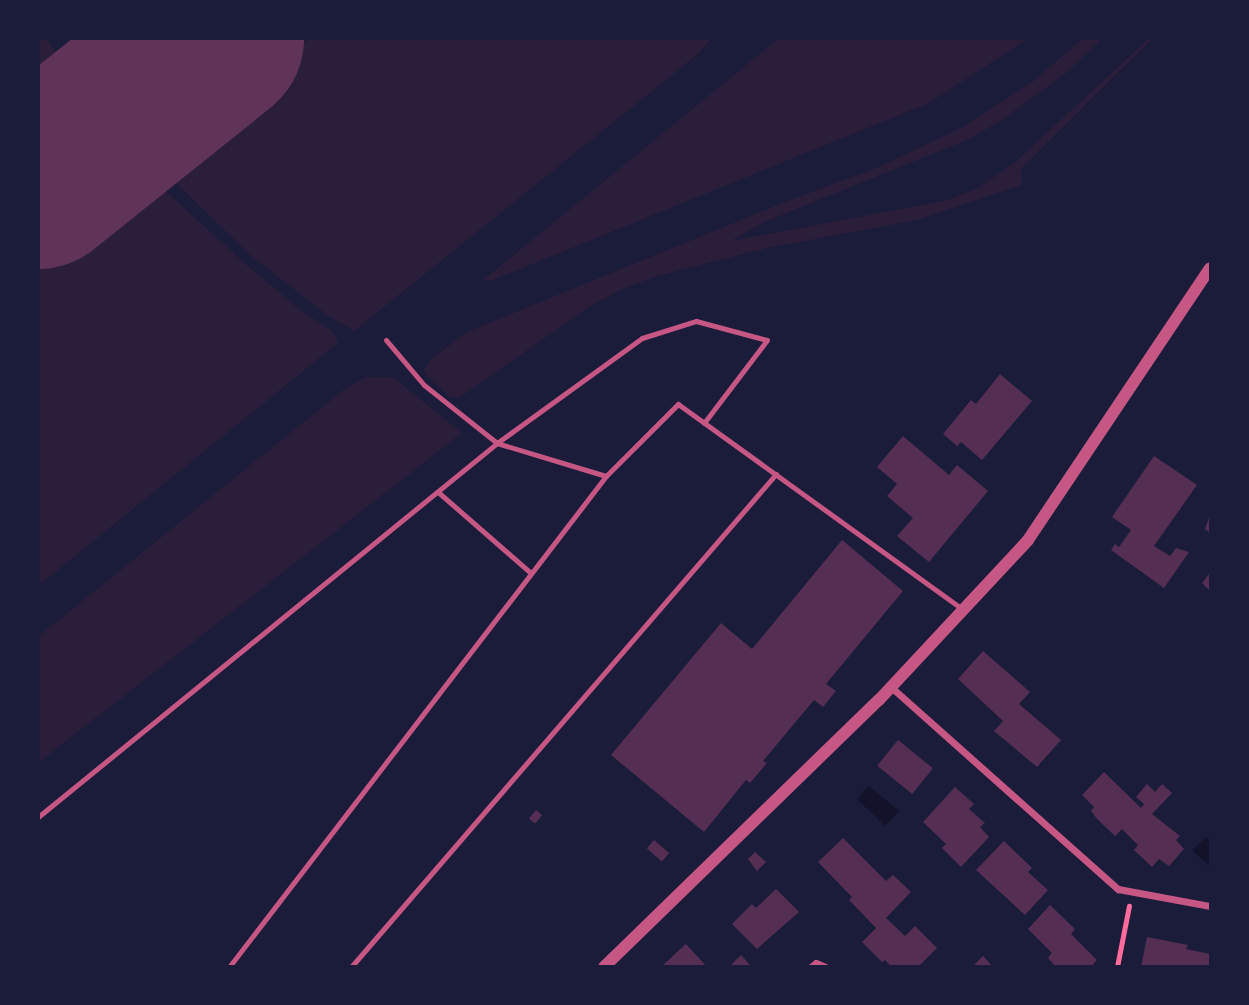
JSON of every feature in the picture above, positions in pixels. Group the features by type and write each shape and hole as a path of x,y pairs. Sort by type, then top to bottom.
{"street":[{"path":"604,967 891,687 1028,540 1210,268"},
{"path":"891,687 1118,889 1210,906"},
{"path":"811,967 816,963 825,967"}],"lane":[{"path":"38,817 497,443 642,338 696,321 767,340 704,423"},
{"path":"386,340 424,385 497,443 606,476"},
{"path":"229,967 606,476 678,404 964,609"},
{"path":"351,967 776,474"},
{"path":"438,492 531,573"}],"path":[{"path":"1117,967 1132,890"}],"shaded area":[{"path":"39,38 47,39 70,73 39,88"},
{"path":"310,38 711,39 698,54 354,331 327,315 250,255 176,183 159,159"},
{"path":"1083,38 1101,39 1066,73 999,122 967,140 764,222 731,241 948,200 980,187 1014,163 1148,39 1152,39 1021,169 1022,185 917,220 767,248 657,276 622,289 589,307 459,398 449,397 427,376 424,370 431,359 467,332 785,202 879,167 963,127 1035,80"},
{"path":"778,39 1027,39 929,103 493,280 482,281"},
{"path":"144,171 242,261 299,309 332,331 338,343 39,585 39,255"},
{"path":"367,377 393,377 462,433 39,762 39,636 347,387"},
{"path":"869,786 899,811 885,826 857,799"},
{"path":"1206,837 1210,841 1210,867 1192,850"}],"building":[{"path":"1000,374 1032,401 982,460 961,442 957,446 943,434 971,400 976,404"},
{"path":"903,436 949,475 957,465 988,491 929,562 897,536 913,518 887,496 897,484 877,467"},
{"path":"1154,456 1197,485 1154,546 1170,556 1176,548 1189,552 1164,588 1111,550 1115,544 1119,547 1131,530 1112,517"},
{"path":"1210,515 1210,533 1205,529"},
{"path":"842,540 903,591 826,684 836,691 823,707 814,700 763,761 767,763 750,783 746,780 704,832 611,755 721,623 752,649"},
{"path":"1210,573 1210,591 1202,583"},
{"path":"983,651 1030,692 1019,704 1061,740 1037,767 994,731 1003,721 958,679"},
{"path":"898,740 933,768 912,794 877,766"},
{"path":"1104,772 1141,808 1144,804 1136,797 1147,784 1155,792 1162,784 1172,793 1152,814 1180,836 1176,840 1184,849 1169,866 1159,859 1152,867 1134,850 1138,845 1122,829 1115,836 1091,811 1094,807 1082,795"},
{"path":"955,787 974,804 969,809 985,823 980,827 989,837 961,867 942,848 946,844 923,822"},
{"path":"536,810 542,815 535,824 529,818"},
{"path":"843,838 886,881 893,875 911,892 886,918 905,936 915,926 937,948 918,967 892,967 885,960 882,962 862,942 876,928 849,900 852,897 818,862"},
{"path":"654,840 669,853 662,861 647,848"},
{"path":"1004,841 1032,868 1028,872 1048,890 1025,915 976,870"},
{"path":"755,852 766,862 757,871 748,859"},
{"path":"776,889 799,912 757,949 732,924 752,904 756,908"},
{"path":"1050,905 1075,929 1071,934 1097,960 1091,967 1056,967 1048,958 1052,953 1028,929"},
{"path":"1147,937 1188,945 1186,949 1210,954 1210,967 1141,967"},
{"path":"686,944 707,967 661,967 677,952"},
{"path":"741,955 750,965 729,967"},
{"path":"983,956 993,967 972,967"}],"taxiway":[{"path":"38,161 112,121"}],"runway":[{"path":"38,180 215,38"}]}
